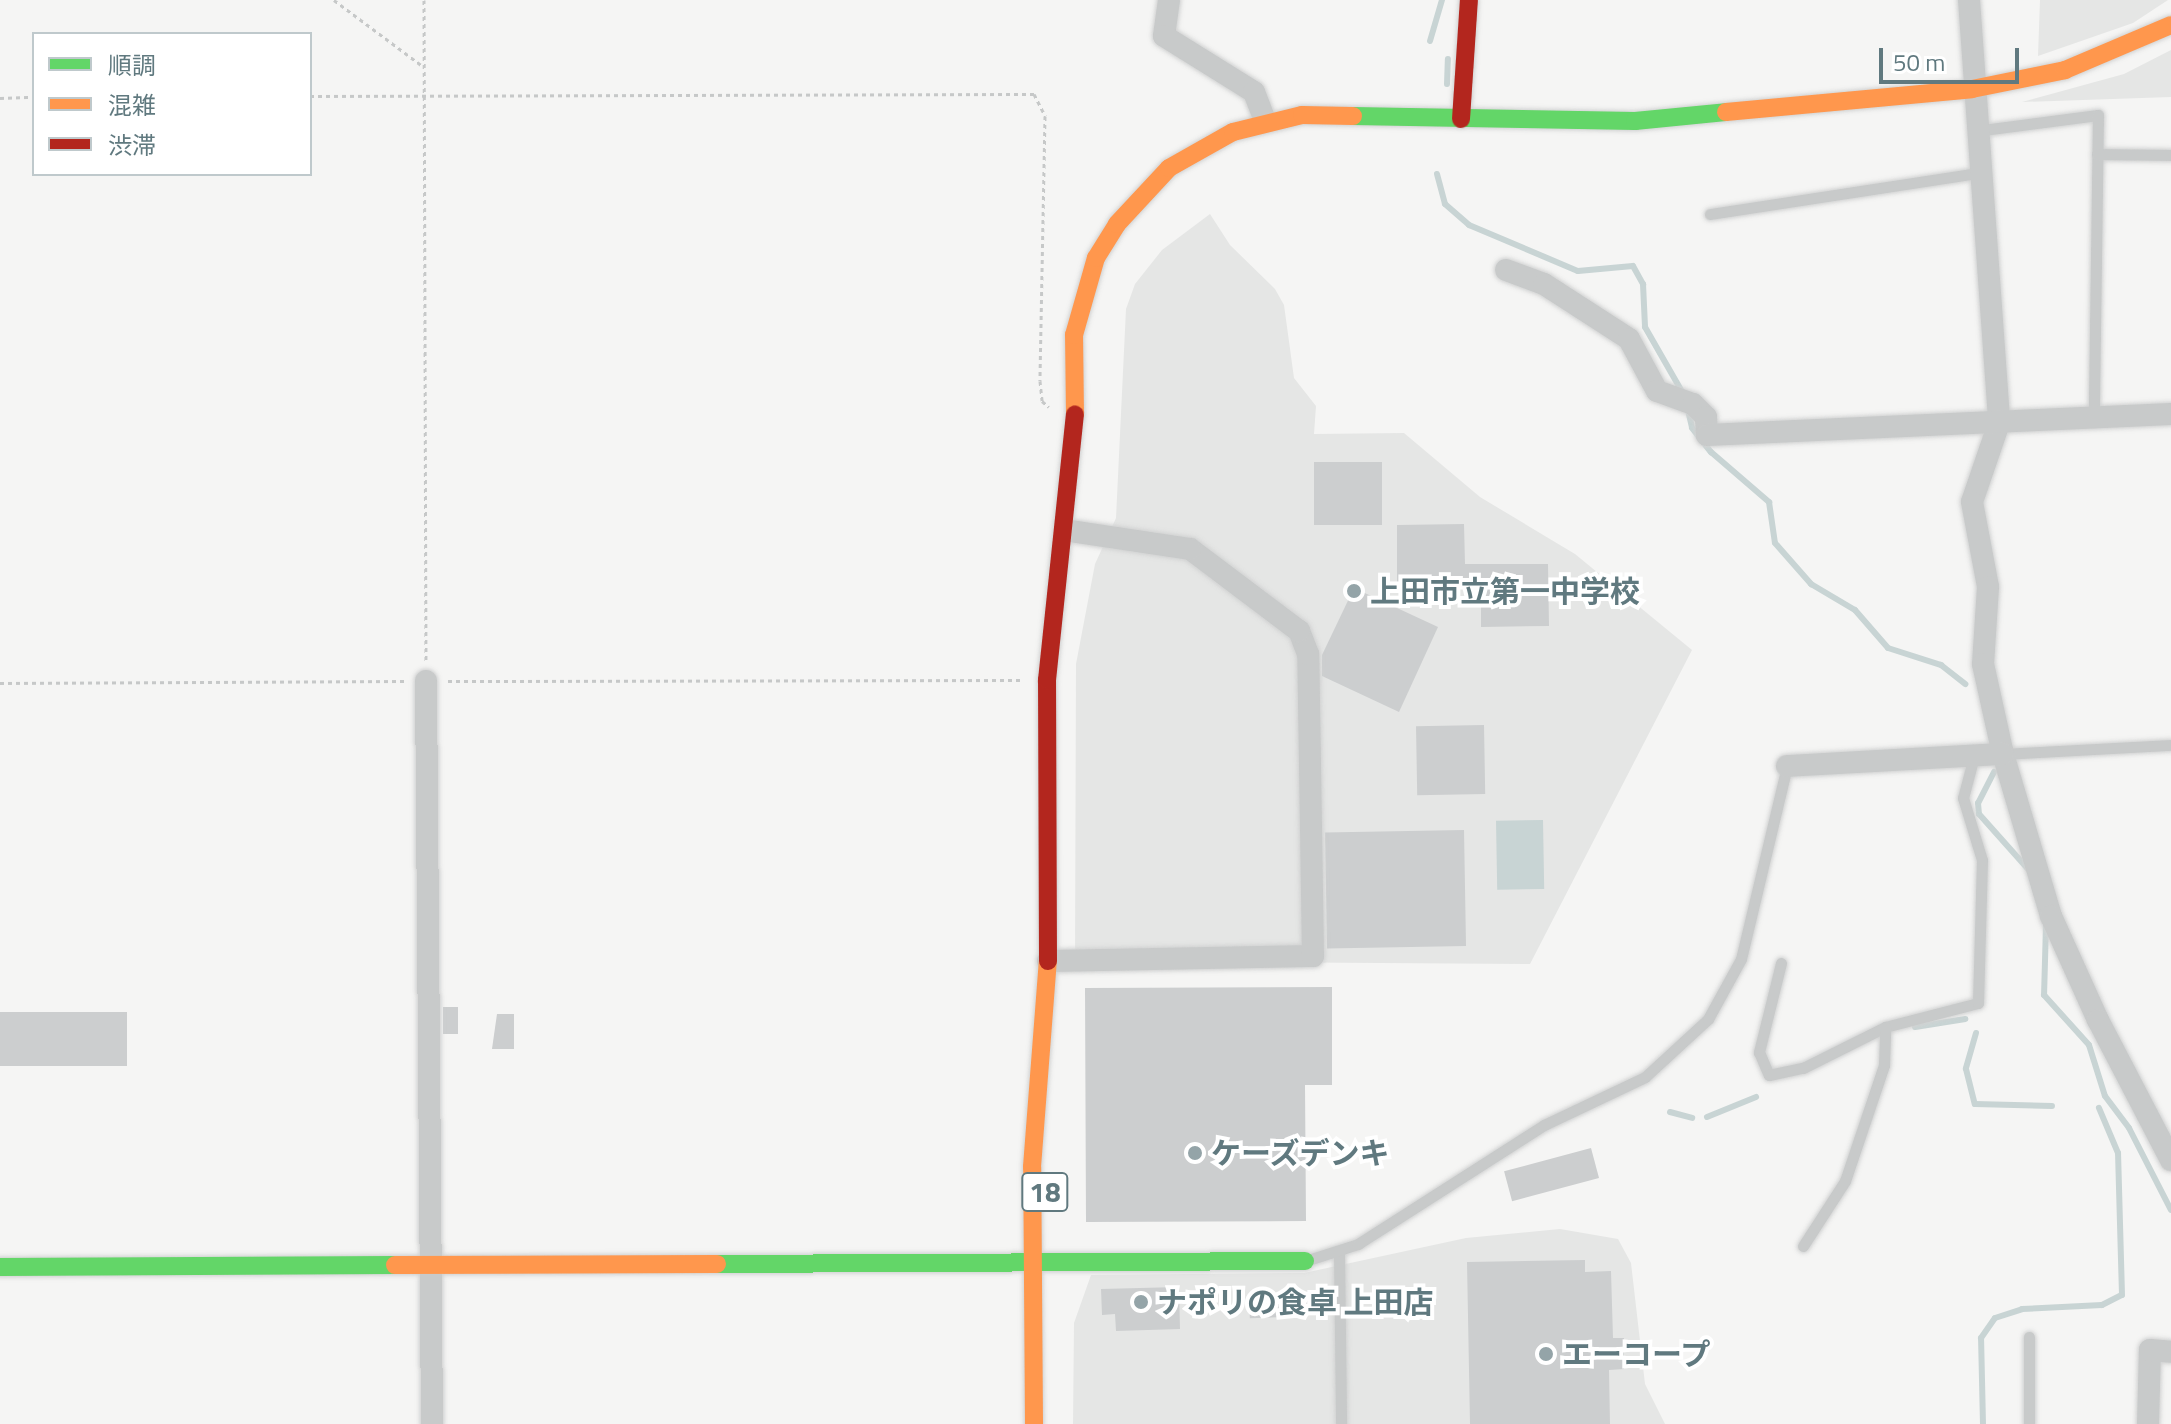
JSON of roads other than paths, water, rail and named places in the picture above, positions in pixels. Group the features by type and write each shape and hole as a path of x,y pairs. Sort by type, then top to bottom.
{"main road":[{"path":"1461,119 1469,0"},
{"path":"1048,961 1047,680 1075,419 1074,335 1081,297 1110,235 1169,168 1265,120 1338,114 1461,119 1659,120 1972,89 2065,70 2171,25"},
{"name":"18","path":"1034,1424 1048,961"},
{"path":"0,1267 1305,1261"},
{"name":"18","path":"1040,1263 1049,1424"}],"street":[{"path":"1169,0 1164,36 1254,92 1265,120"},
{"path":"1969,0 1974,131 1999,423 1972,502 1988,587 1983,664 2003,754 2051,916 2171,1160"},
{"path":"1506,270 1544,284 1629,339 1657,391 1693,404 1706,417 1707,435 1999,423 2094,415 2171,414"},
{"path":"1048,961 1313,956 1308,654 1299,631 1190,549 1065,530"},
{"path":"426,681 432,1424"},
{"path":"1787,766 2003,754"},
{"path":"2148,1424 2150,1350 2171,1352"}],"lane":[{"path":"1974,131 2098,115 2094,415"},
{"path":"2097,154 2171,155"},
{"path":"1710,214 1978,173"},
{"path":"2003,754 2171,745"},
{"path":"1781,963 1759,1052 1766,1074 1803,1068 1885,1027 1979,1001 1977,892 1982,860 1963,798 1974,756"},
{"path":"1305,1261 1339,1252 1544,1125 1645,1077 1708,1019 1741,959 1787,766"},
{"path":"1803,1246 1845,1181 1884,1065 1885,1027"},
{"path":"1339,1252 1341,1424"},
{"path":"2029,1337 2029,1424"}],"waterway":[{"path":"1430,41 1442,0"},
{"path":"1447,84 1448,59"},
{"path":"1437,174 1445,204 1469,225 1578,271 1633,266 1643,284 1645,327 1684,395"},
{"path":"1688,410 1692,428 1711,452 1769,502 1775,543 1811,584 1855,610 1888,648 1941,665 1965,684"},
{"path":"1994,772 1978,803 1979,814 2028,869"},
{"path":"2046,925 2044,995 2089,1045 2105,1096 2129,1128 2171,1210"},
{"path":"1915,1027 1965,1019"},
{"path":"1976,1033 1966,1069 1975,1104 2052,1106"},
{"path":"1707,1117 1756,1097"},
{"path":"1983,1424 1981,1338 1995,1318 2022,1309 2102,1305 2122,1295 2118,1153 2099,1108"},
{"path":"1670,1112 1692,1118"}],"place":[{"name":"上田市立第一中学校","path":"1354,591"},
{"name":"ケーズデンキ","path":"1195,1153"},
{"name":"ナポリの食卓 上田店","path":"1141,1302"},
{"name":"エーコープ","path":"1546,1354"}]}
